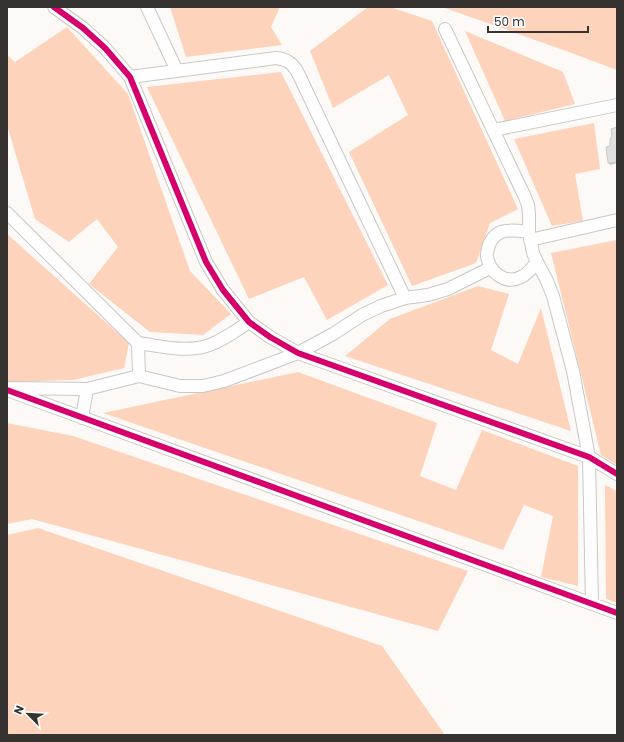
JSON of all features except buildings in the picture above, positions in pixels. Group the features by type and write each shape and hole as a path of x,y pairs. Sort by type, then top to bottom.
{"street":[{"path":"54,7 83,28 105,48 130,77 206,262 223,290 250,322 270,337 298,353 589,457 617,474"},
{"path":"147,7 177,71"},
{"path":"445,29 524,194 528,205 530,236 537,262 553,296 573,371 589,457 592,604"},
{"path":"130,77 276,58 284,59 292,64 297,71 405,298"},
{"path":"494,130 617,105"},
{"path":"7,213 138,343 186,349 200,348 212,344 250,322"},
{"path":"537,262 529,272 520,278 509,280 498,276 490,268 486,256 494,236 502,232 514,231 530,236 617,220"},
{"path":"7,389 87,389 139,376 180,386 203,386 224,381 298,353 333,334 362,315 381,306 405,298 428,295 448,289 490,268"},
{"path":"138,343 139,376"},
{"path":"7,389 82,418 617,613"},
{"path":"82,418 87,389"}],"shaded area":[{"path":"170,7 280,7 271,27 282,45 186,57"},
{"path":"368,7 390,7 432,21 518,209 490,223 476,263 412,286 349,152 408,115 389,75 333,108 310,51"},
{"path":"442,7 617,7 617,70 569,52"},
{"path":"67,27 128,94 190,271 231,314 203,335 150,332 89,284 118,247 97,219 69,242 35,219 7,125 7,55 15,62"},
{"path":"465,31 563,72 575,104 505,121"},
{"path":"281,72 388,285 327,320 304,277 249,299 147,87"},
{"path":"594,123 600,169 575,174 583,221 552,226 514,139"},
{"path":"7,234 129,343 124,368 73,380 7,382"},
{"path":"617,240 617,465 601,455 551,253"},
{"path":"478,286 509,294 491,350 518,364 541,308 571,431 345,356 390,319"},
{"path":"298,372 437,423 420,476 456,490 482,430 578,466 578,586 541,577 553,516 524,505 503,550 103,413"},
{"path":"7,423 73,436 468,571 438,631 32,519 7,524"},
{"path":"605,485 617,491 617,603 606,599"},
{"path":"38,528 382,646 445,735 7,735 7,535"}],"cycle path":[{"path":"54,7 83,28 105,48 130,77 206,262 223,290 249,322 270,337 298,353 589,457 617,474"},
{"path":"7,390 617,613"}]}
